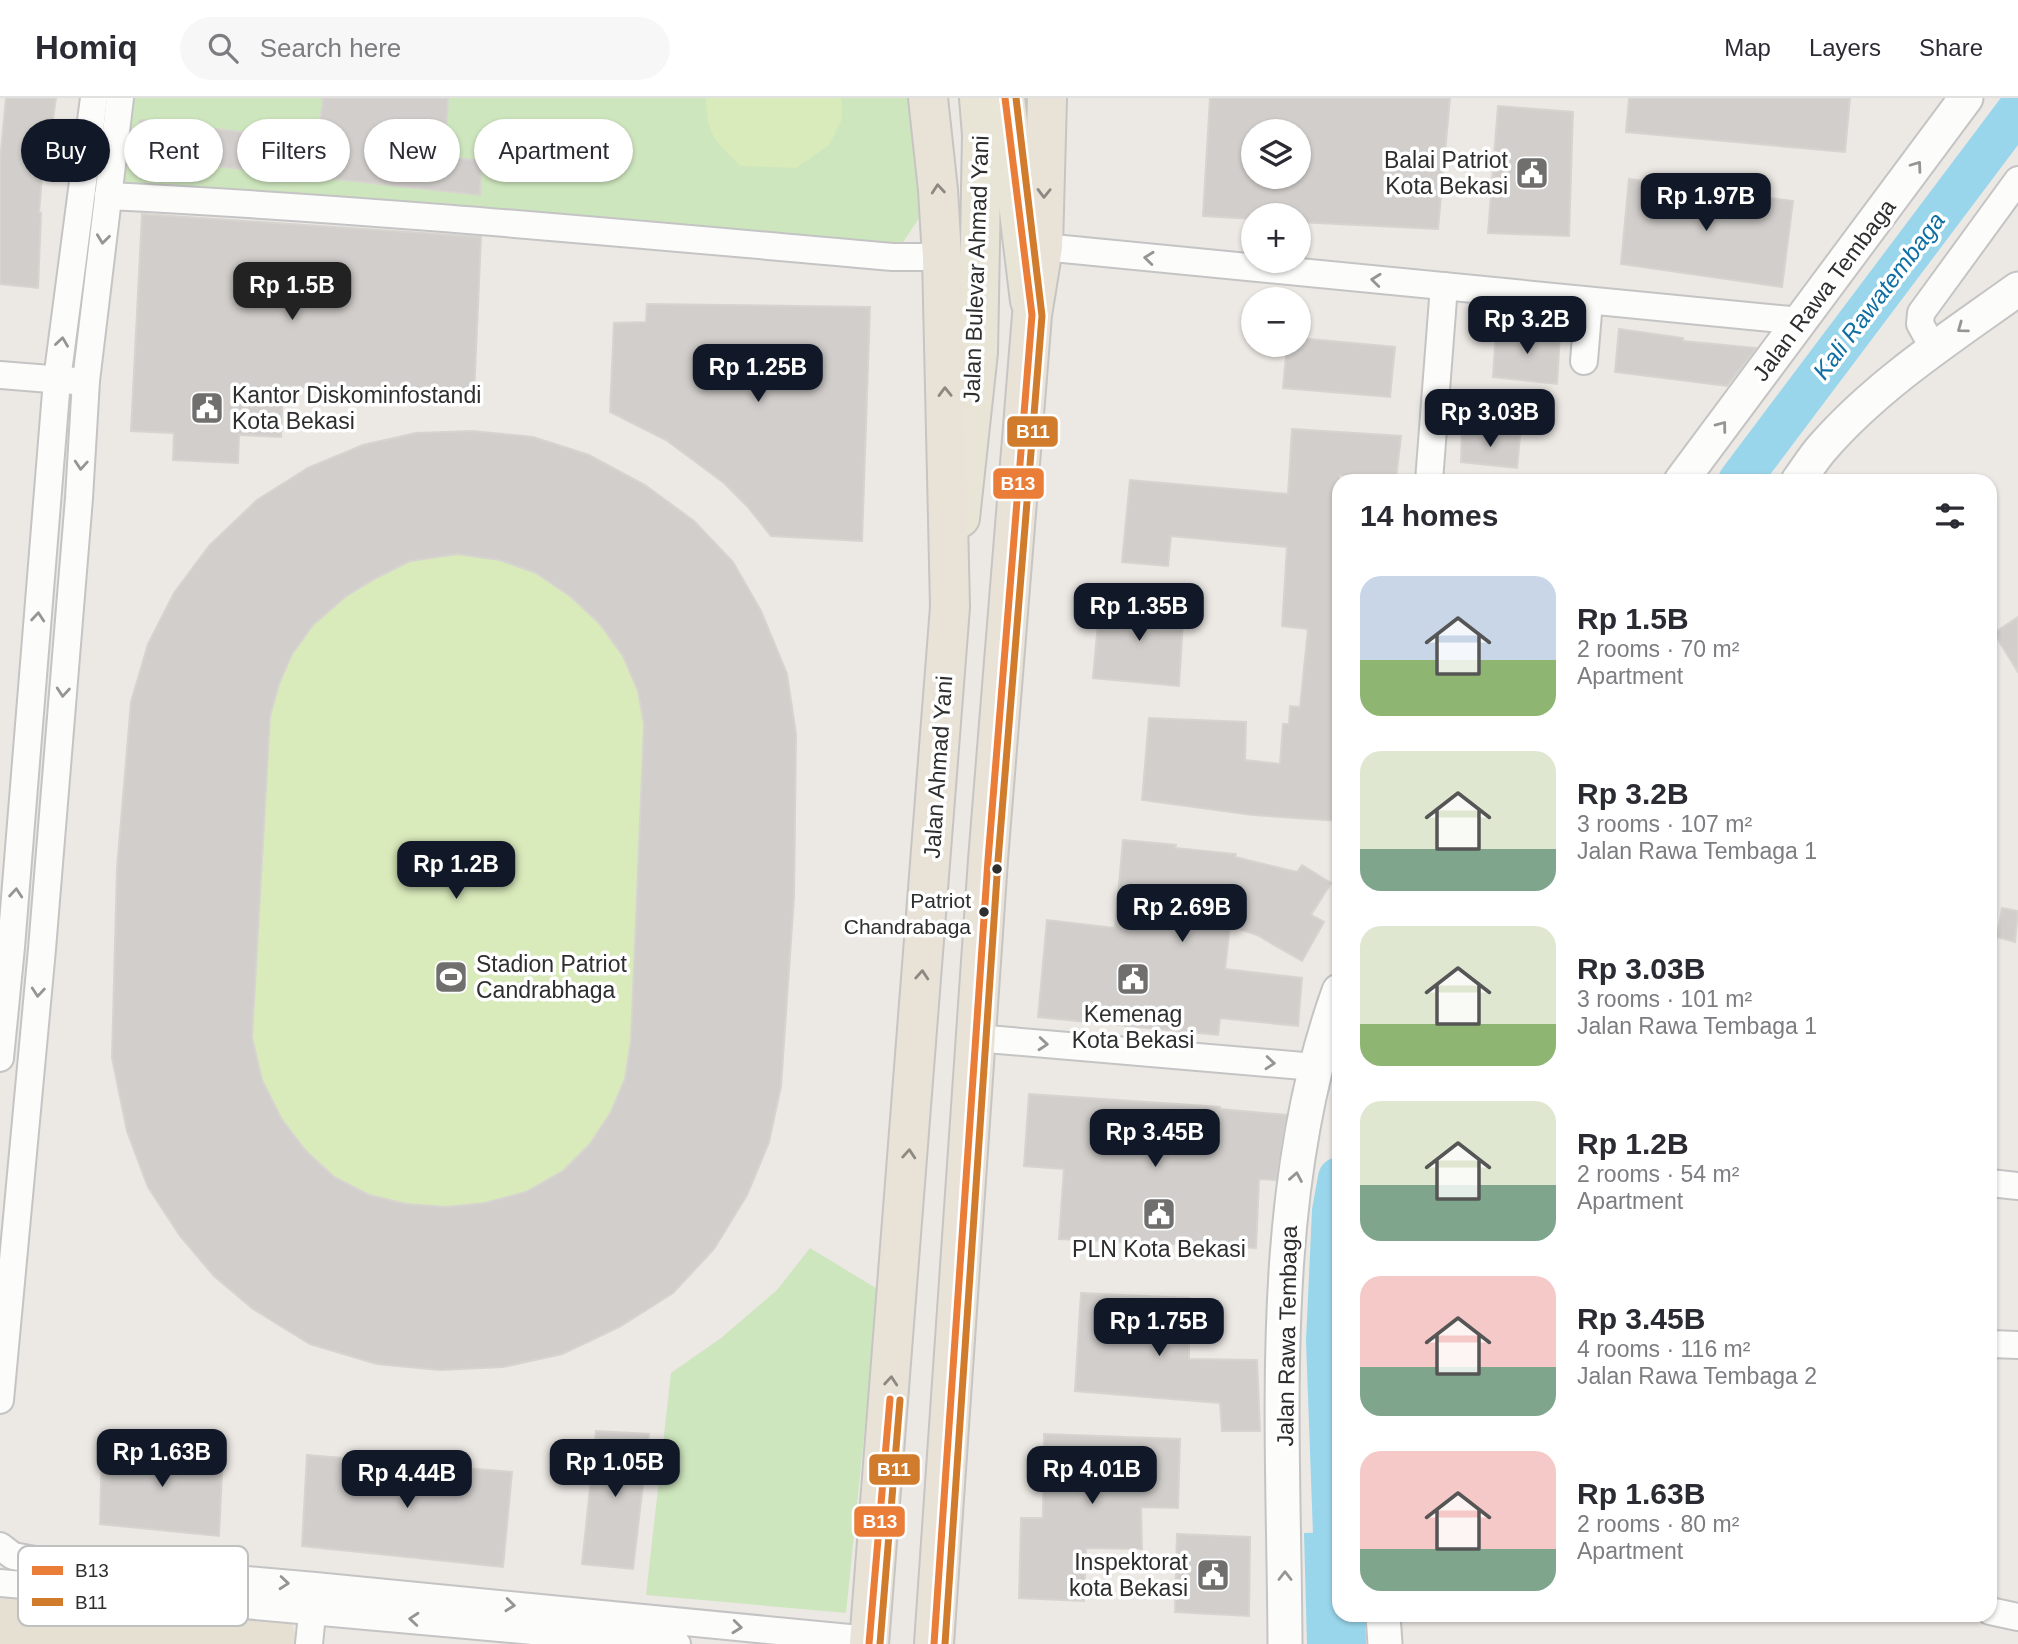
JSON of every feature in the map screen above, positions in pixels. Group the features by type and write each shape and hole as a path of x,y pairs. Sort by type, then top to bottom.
{"highway":[{"name":"Jalan Ahmad Yani","path":"870,1642 950,607 942,257 939,190 928,98"},
{"path":"934,1644 989,847 1032,315 1042,247 1047,98"}],"main road":[{"name":"Jalan Bulevar Ahmad Yani","path":"993,116 1032,315"},
{"name":"Jalan Bulevar Ahmad Yani","path":"950,607 978,352 993,116"}],"street":[{"path":"0,1058 6,946 57,380 94,98"},
{"path":"0,1400 42,949 86,381 120,98"},
{"name":"Jalan Rawa Tembaga","path":"1686,474 1966,98"},
{"path":"1934,349 1920,324 1921,313 2018,180"},
{"path":"108,196 527,225 893,257 942,257"},
{"path":"1042,247 1801,321"},
{"path":"1430,474 1444,286"},
{"path":"1803,474 1822,447 1865,405 1934,349 2018,289"},
{"path":"1584,361 1589,301"},
{"path":"0,375 86,381"},
{"path":"6,946 42,949"},
{"name":"Jalan Rawa Tembaga","path":"1285,1644 1283,1309 1291,1207 1315,1067 1332,1013"},
{"path":"975,1038 1315,1067"},
{"path":"1997,1184 2018,1186"},
{"path":"1997,1345 2018,1345"},
{"path":"0,1546 18,1557"},
{"path":"0,1583 18,1584"},
{"path":"248,1589 313,1598 456,1633 677,1644"},
{"path":"248,1595 870,1642"},
{"path":"309,1644 313,1598"},
{"path":"1997,1613 2018,1617"},
{"path":"1383,1622 1385,1644"}],"shaded area":[{"path":"0,1592 18,1594 18,1626 248,1626 248,1616 290,1620 297,1637 297,1644 0,1644"}],"green space":[{"path":"120,98 928,98 938,190 893,257 108,196"},
{"path":"706,98 841,98 842,119 829,145 796,168 741,166 714,137 708,121"},
{"name":"Stadion Patriot Candrabhaga","path":"472,431 533,437 589,455 645,485 733,562 761,611 787,674 796,734 794,897 781,1086 769,1142 747,1195 714,1249 673,1293 619,1327 562,1354 503,1367 440,1370 377,1364 310,1344 253,1309 214,1276 180,1236 148,1187 127,1131 112,1058 131,702 148,644 174,593 209,546 257,500 308,468 363,445 416,433"},
{"path":"810,1248 879,1290 846,1613 646,1595 671,1373 721,1338 777,1290"}],"water":[{"path":"1332,1532 1332,1622 1365,1622 1366,1644 1307,1644 1304,1533"}],"building":[{"path":"6,98 56,98 53,119 21,119 21,182 42,182 38,288 0,284 0,161"},
{"path":"323,98 448,98 447,119 364,119 364,182 460,182 460,159 474,160 474,182 481,182 480,195 350,181 350,119 321,119"},
{"path":"1210,98 1450,98 1438,229 1311,223 1311,203 1241,203 1241,218 1203,216"},
{"path":"1629,98 1850,98 1845,152 1626,132"},
{"name":"Balai Patriot Kota Bekasi","path":"1498,106 1573,112 1569,236 1488,233"},
{"path":"223,130 237,131 237,168 223,167"},
{"path":"1629,179 1793,201 1782,287 1621,264"},
{"path":"142,214 481,237 474,396 283,386 281,437 239,435 238,463 173,460 174,433 131,431"},
{"path":"647,304 870,307 862,541 771,536 724,483 666,440 610,412 614,323 646,322"},
{"path":"1496,329 1560,335 1557,384 1493,377"},
{"path":"1619,329 1683,338 1683,341 1756,348 1727,386 1615,372"},
{"path":"1311,339 1395,347 1390,397 1283,388 1286,357 1311,357"},
{"path":"1292,429 1401,436 1397,474 1332,474 1332,821 1253,815 1142,800 1149,718 1246,722 1245,760 1280,764 1283,724 1289,724 1290,706 1300,707 1308,629 1282,626 1287,547 1171,536 1168,566 1122,562 1130,480 1288,494"},
{"path":"1462,429 1520,436 1517,468 1461,462"},
{"path":"472,431 533,437 589,455 645,485 694,521 733,562 761,611 787,674 796,734 794,897 781,1086 769,1142 747,1195 714,1249 673,1293 619,1327 562,1354 503,1367 440,1370 377,1364 310,1344 253,1309 214,1276 180,1236 148,1187 127,1131 112,1058 117,868 131,702 148,644 174,593 209,546 257,500 308,468 363,445 416,433","holes":["457,554 500,560 536,573 570,596 599,623 623,656 638,691 644,724 631,1040 625,1079 611,1112 590,1144 563,1171 526,1192 485,1203 446,1207 406,1204 369,1195 334,1177 305,1150 281,1118 262,1080 252,1037 270,716 279,684 292,654 313,625 345,597 410,561"]},
{"path":"1100,601 1184,606 1179,686 1093,678"},
{"path":"2018,617 2018,672 1997,638 1997,631"},
{"path":"1123,840 1236,854 1235,857 1297,872 1302,865 1331,883 1311,915 1324,922 1302,961 1257,935 1230,926 1225,969 1302,978 1298,1026 1220,1018 1218,1035 1038,1017 1047,920 1115,928"},
{"path":"2002,908 2018,911 2015,942 1997,937"},
{"path":"1029,1094 1220,1107 1287,1115 1276,1180 1259,1179 1256,1248 1059,1239 1064,1169 1024,1166"},
{"path":"1081,1293 1189,1298 1189,1359 1257,1360 1260,1431 1222,1431 1220,1403 1075,1391"},
{"path":"596,1431 649,1434 633,1569 582,1564"},
{"path":"1044,1434 1180,1439 1178,1508 1141,1507 1142,1549 1086,1548 1084,1601 1019,1598 1021,1518 1043,1518"},
{"path":"102,1444 223,1451 219,1536 100,1524"},
{"path":"307,1455 512,1472 503,1567 302,1546"},
{"name":"Inspektorat kota Bekasi","path":"1177,1534 1250,1537 1249,1616 1175,1612"}],"waterway":[{"name":"Kali Rawatembaga","path":"1744,474 2018,110"},
{"name":"Kali Rawatembaga","path":"1332,1233 1327,1341 1332,1479"},
{"name":"Kali Rawatembaga","path":"1337,1622 1338,1644"}],"transit line":[{"name":"B13","path":"934,1644 988,860 1032,315 1005,98"},
{"name":"B11","path":"945,1644 998,861 1042,316 1016,98"},
{"name":"B13","path":"869,1644 890,1399"},
{"name":"B11","path":"880,1644 900,1400"}],"place":[{"name":"Balai Patriot Kota Bekasi","path":"1532,173"},
{"name":"Kantor Diskominfostandi Kota Bekasi","path":"207,408"},
{"name":"Patriot Chandrabaga","path":"984,912"},
{"name":"Stadion Patriot Candrabhaga","path":"451,977"},
{"name":"Kemenag Kota Bekasi","path":"1133,979"},
{"name":"PLN Kota Bekasi","path":"1159,1214"},
{"name":"Inspektorat kota Bekasi","path":"1213,1575"}]}
